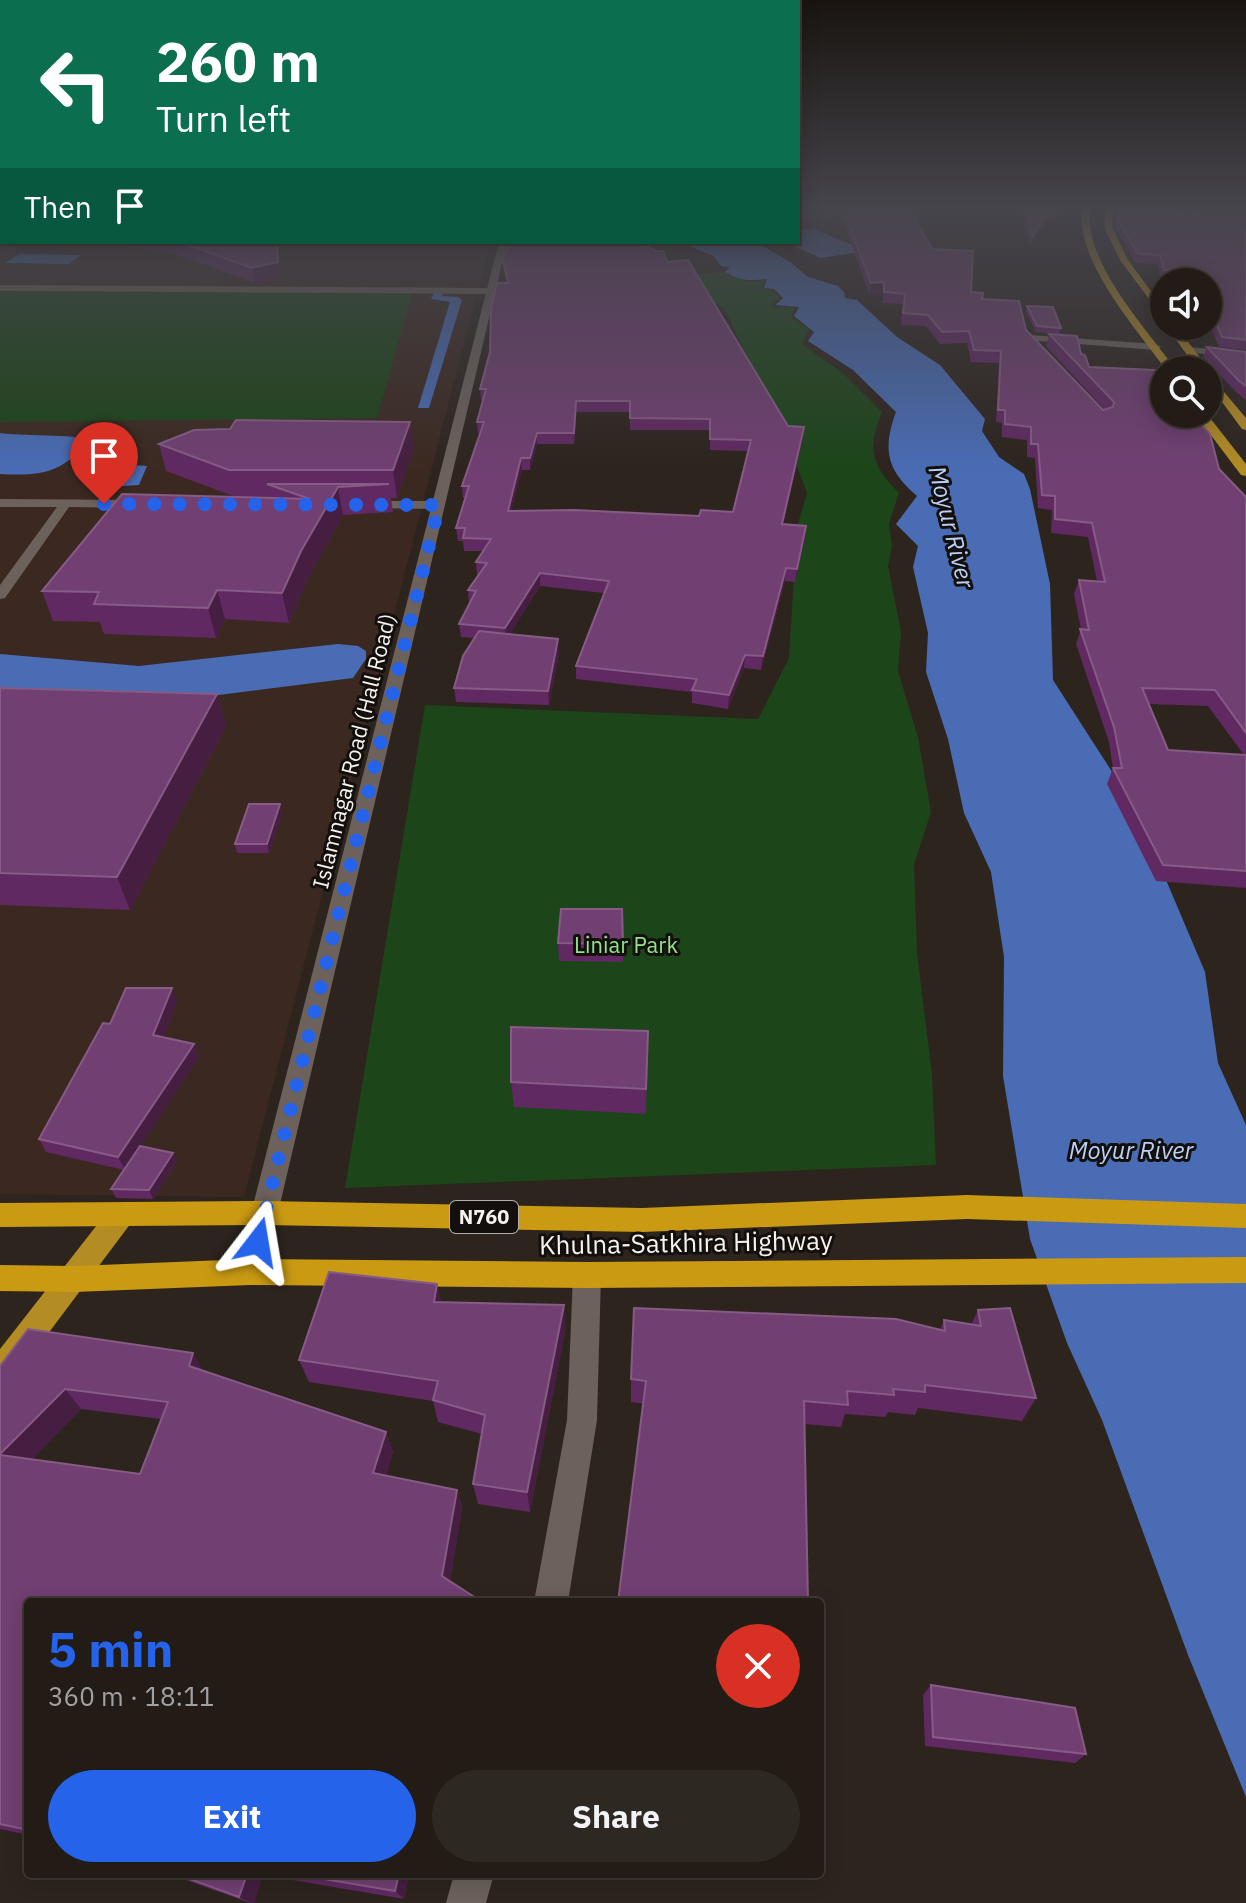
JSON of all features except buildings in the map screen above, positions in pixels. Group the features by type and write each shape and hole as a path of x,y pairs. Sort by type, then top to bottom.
{"highway":[{"name":"N760","path":"0,1215 265,1213 642,1220 967,1207 1246,1216"},
{"name":"Khulna-Satkhira Highway","path":"0,1278 75,1279 250,1272 587,1275 1246,1270"}],"main road":[{"path":"1119,295 1162,356"},
{"path":"1182,340 1194,356"},
{"path":"1222,394 1246,426"},
{"path":"1212,428 1246,472"},
{"path":"0,1373 121,1215"}],"street":[{"name":"Islamnagar Road (Hall Road)","path":"250,1272 490,295"},
{"path":"1040,349 1028,332 1156,347"},
{"path":"1190,350 1246,356"},
{"path":"552,1598 582,1420 587,1275"},
{"path":"466,1903 473,1878"}],"lane":[{"path":"0,503 152,504"},
{"path":"0,595 65,504"},
{"path":"359,504 439,505"}],"shaded area":[{"path":"0,295 476,295 244,1197 0,1194"}],"green space":[{"path":"0,295 412,295 377,418 0,422"},
{"name":"Liniar Park","path":"692,295 776,295 780,298 771,306 795,308 791,317 809,329 802,344 844,374 882,412 874,436 874,456 882,474 899,493 889,524 892,546 888,566 901,632 898,671 918,737 931,812 914,865 917,953 932,1074 936,1165 345,1188 425,705 758,719 789,658 797,527 807,493 790,448 723,306 696,300"}],"water":[{"path":"433,295 442,295 462,300 429,408 418,408 450,302 431,299"},
{"name":"Moyur River","path":"780,295 844,295 845,298 857,300 897,337 940,365 985,419 982,431 999,457 1024,474 1050,584 1053,680 1136,809 1205,972 1218,1063 1246,1125 1246,1797 1188,1655 1102,1420 1067,1343 1030,1239 1003,1076 1004,957 991,872 964,813 948,739 926,672 928,633 913,567 918,546 896,524 917,496 899,477 890,458 889,438 896,412 853,370 808,341 814,332 794,316 799,307 775,305 783,298"},
{"path":"0,433 89,440 60,466 39,473 0,474"},
{"path":"116,464 147,466 139,485 91,488"},
{"path":"338,644 358,646 366,651 366,659 353,678 187,699 59,694 0,687 0,654 139,666"}],"route":[{"path":"104,504 439,505 258,1242"}]}
